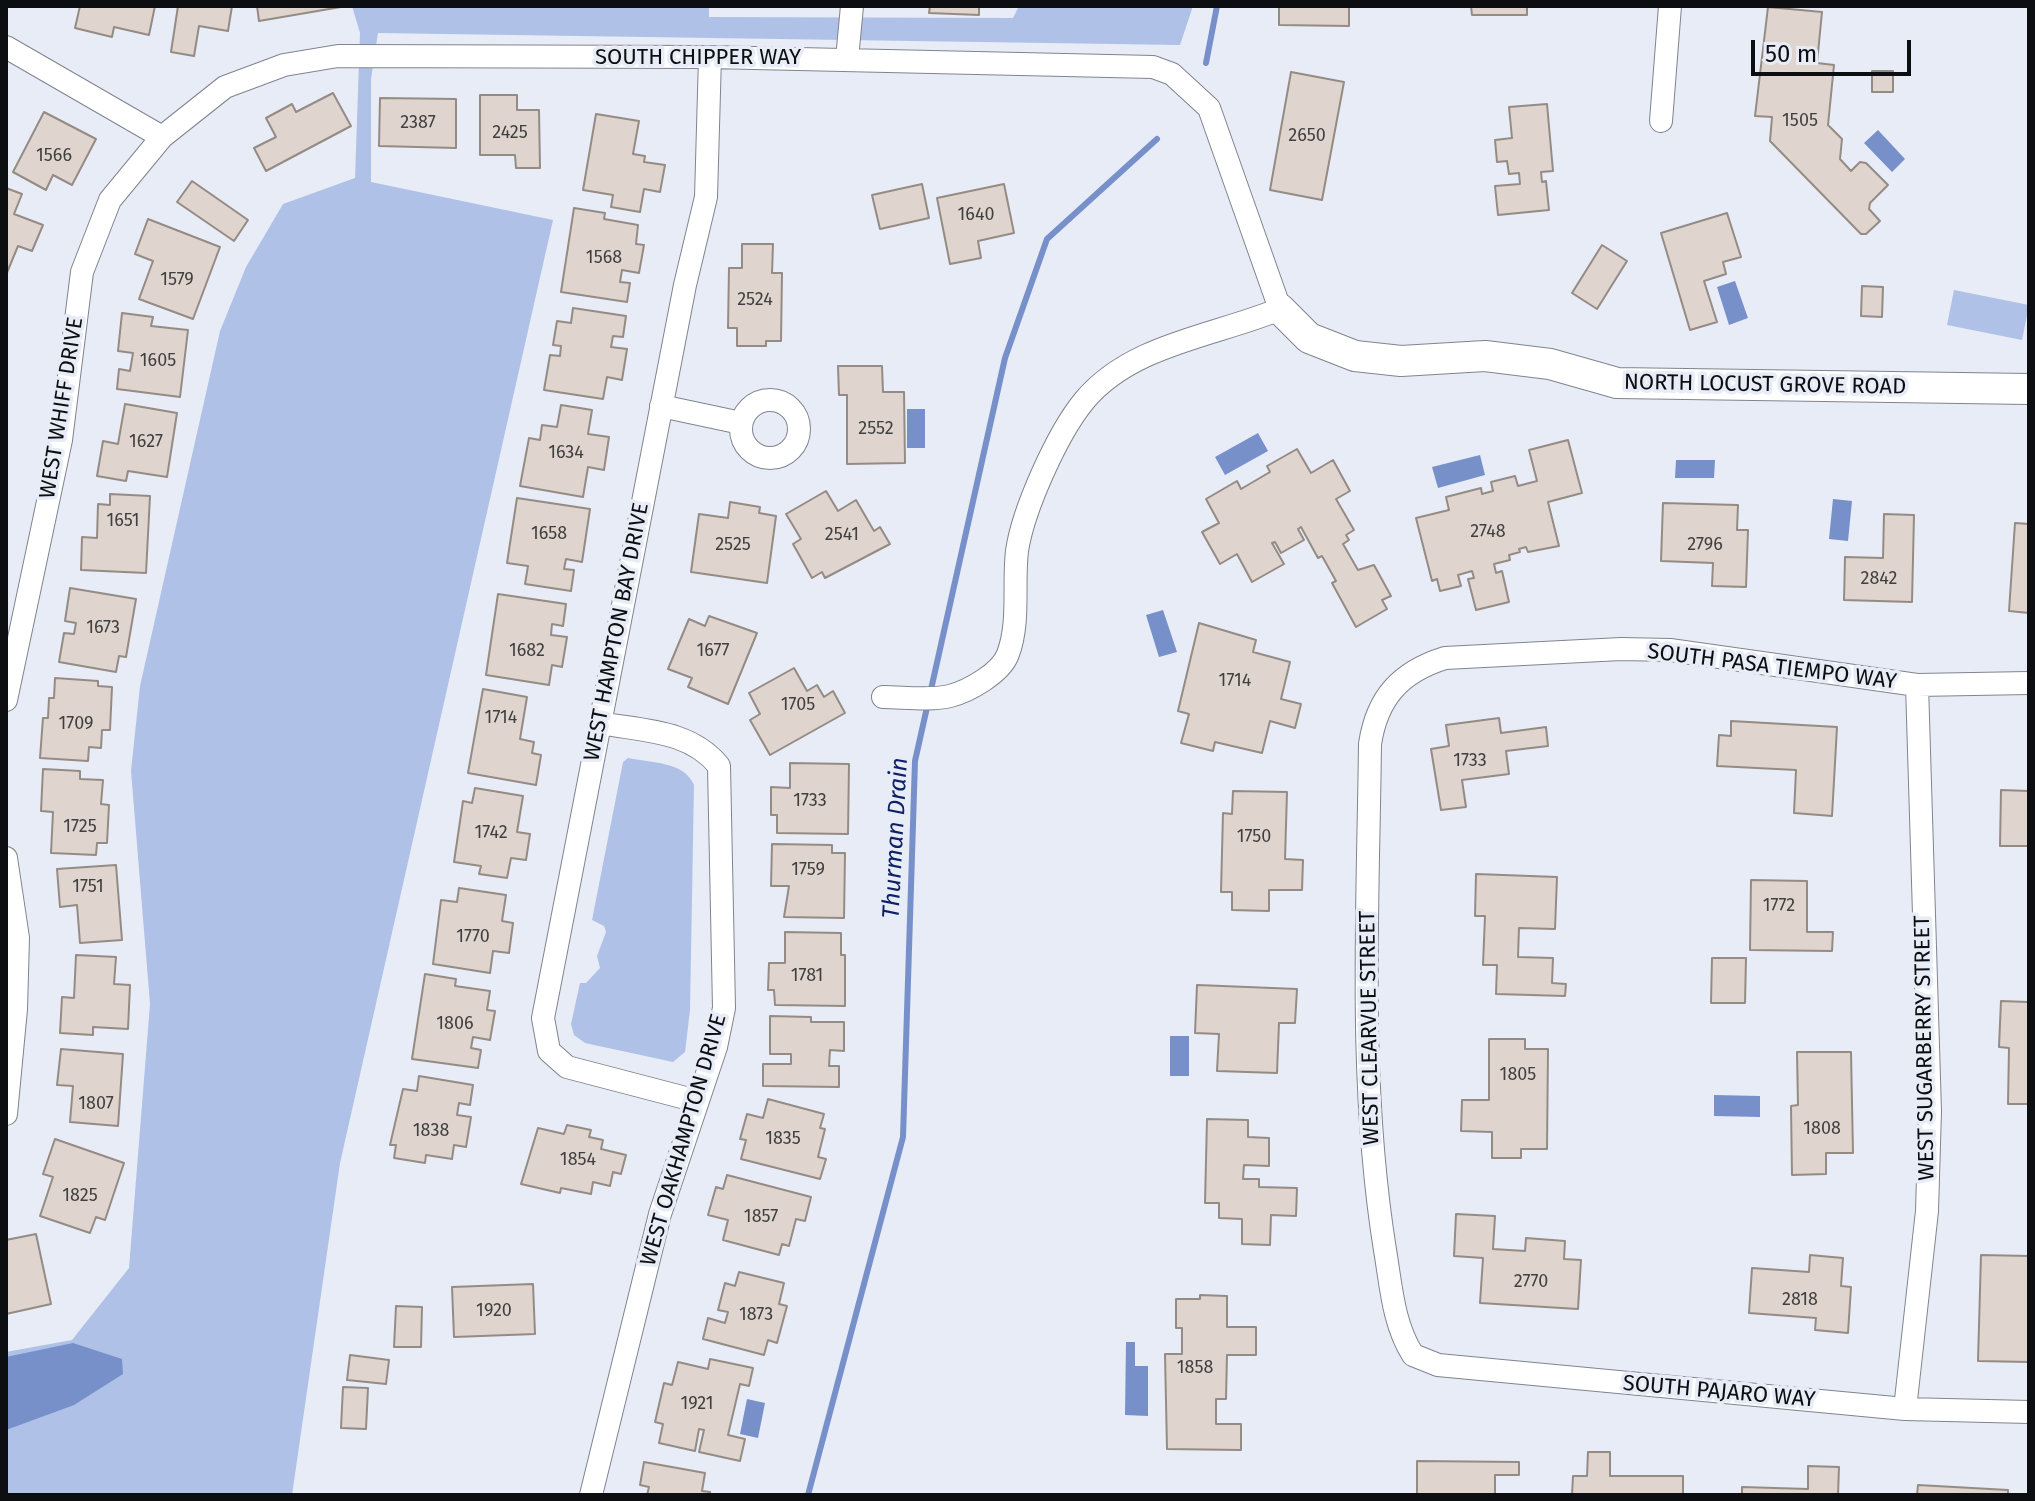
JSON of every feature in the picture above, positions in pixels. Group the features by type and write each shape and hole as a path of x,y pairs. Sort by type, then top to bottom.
{"street":[{"path":"847,59 852,6"},
{"path":"1661,121 1670,6"},
{"path":"6,47 162,137"},
{"name":"SOUTH CHIPPER WAY","path":"162,137 225,87 284,65 338,56 710,57 1153,67 1172,74 1209,108 1280,309"},
{"name":"WEST HAMPTON BAY DRIVE","path":"697,1101 567,1067 549,1051 543,1018 661,406 706,197 710,57"},
{"name":"WEST WHIFF DRIVE","path":"6,700 61,440 82,272 110,200 162,137"},
{"path":"883,697 950,696 987,678 1008,656 1023,521 1044,472 1082,403 1109,376 1191,338 1238,326 1280,309"},
{"name":"NORTH LOCUST GROVE ROAD","path":"1280,309 1309,338 1355,356 1401,361 1485,356 1550,364 1617,383 2029,389"},
{"path":"661,406 741,423"},
{"name":"SOUTH PASA TIEMPO WAY","path":"1384,698 1401,679 1421,665 1445,658 1621,649 1670,650 1917,685 2029,683"},
{"name":"WEST SUGARBERRY STREET","path":"1905,1409 1927,1211 1930,1111 1917,685"},
{"name":"WEST CLEARVUE STREET","path":"1384,698 1374,720 1370,744 1368,1110 1375,1189 1399,1331 1413,1355"},
{"name":"WEST OAKHAMPTON DRIVE","path":"591,1495 660,1214 716,1047 724,1008 719,766 707,751 686,738 600,723"},
{"path":"6,858 18,938 16,1009 6,1114"},
{"name":"SOUTH PAJARO WAY","path":"1413,1355 1438,1365 1905,1409 2029,1412"}],"shaded area":[{"path":"352,6 709,6 709,17 1013,18 1019,6 1193,6 1180,45 378,33 371,79 371,182 553,220 340,1163 292,1495 6,1495 6,1352 72,1340 129,1268 150,1004 131,771 140,686 220,331 246,267 283,204 355,178 360,33"},
{"path":"1878,130 1905,159 1892,172 1864,143"},
{"path":"1735,281 1748,318 1729,325 1717,287"},
{"path":"1954,290 2029,305 2022,340 1947,325"},
{"path":"907,409 925,409 925,448 907,448"},
{"path":"1258,433 1268,451 1225,475 1215,457"},
{"path":"1480,455 1485,475 1438,488 1432,467"},
{"path":"1676,460 1715,460 1714,478 1675,478"},
{"path":"1833,499 1852,501 1848,541 1829,539"},
{"path":"1163,610 1177,652 1159,657 1146,615"},
{"path":"628,758 675,767 683,771 694,785 690,1010 685,1052 673,1062 585,1043 574,1035 571,1024 580,983 586,983 600,968 597,956 606,932 604,926 592,920 623,762"},
{"path":"1170,1036 1189,1036 1189,1076 1170,1076"},
{"path":"1714,1095 1760,1096 1760,1117 1714,1116"},
{"path":"1126,1342 1135,1342 1135,1366 1148,1366 1148,1416 1125,1415"},
{"path":"73,1343 122,1359 123,1374 74,1405 6,1430 6,1357"},
{"path":"747,1399 765,1403 758,1438 740,1434"}],"building":[{"path":"80,6 155,6 149,35 114,27 112,37 75,28"},
{"path":"178,6 232,6 228,31 199,26 194,56 171,52"},
{"path":"257,6 341,6 341,7 259,21"},
{"path":"930,6 979,6 979,15 929,13"},
{"path":"1279,6 1349,6 1349,26 1279,25"},
{"path":"1471,6 1527,6 1527,15 1472,15"},
{"path":"1768,7 1822,12 1817,63 1834,65 1828,125 1842,139 1840,159 1851,171 1860,162 1866,163 1888,185 1870,203 1869,209 1880,221 1866,234 1861,234 1770,141 1772,117 1755,116"},
{"path":"1872,71 1893,71 1893,92 1872,92"},
{"path":"1291,72 1344,82 1322,200 1270,190"},
{"path":"333,93 351,126 266,171 254,148 276,137 266,118 292,104 296,112"},
{"path":"480,95 517,95 517,110 539,110 540,168 516,168 515,155 480,155"},
{"path":"380,98 456,99 456,148 379,146"},
{"path":"1547,104 1553,171 1541,172 1542,182 1546,181 1549,210 1498,215 1495,186 1520,184 1519,173 1509,174 1507,161 1497,162 1495,140 1512,138 1509,107"},
{"path":"44,112 96,139 72,185 53,175 46,190 13,172"},
{"path":"596,114 639,121 633,154 645,156 644,162 665,165 660,192 644,189 640,212 611,207 613,195 583,190"},
{"path":"192,181 248,220 234,241 177,202"},
{"path":"922,184 929,218 880,229 872,195"},
{"path":"1004,184 1014,233 978,241 981,258 950,264 937,198"},
{"path":"6,188 22,194 14,214 43,225 32,251 18,246 6,275"},
{"path":"574,208 605,213 604,219 638,225 636,244 644,245 639,273 622,270 620,282 630,283 627,302 561,292"},
{"path":"1727,213 1741,257 1723,262 1726,274 1704,281 1717,322 1690,330 1661,233"},
{"path":"148,219 220,247 193,319 139,299 153,261 135,254"},
{"path":"742,244 773,244 772,273 782,273 781,341 766,341 766,346 737,346 737,328 728,328 729,268 742,268"},
{"path":"1602,245 1627,261 1597,309 1572,293"},
{"path":"1862,286 1883,287 1882,317 1861,316"},
{"path":"573,308 626,316 623,337 613,336 611,347 627,349 622,380 607,377 603,399 544,390 550,355 560,356 561,346 553,345 557,321 571,323"},
{"path":"122,313 153,317 151,326 188,330 180,397 117,389 119,369 130,371 133,353 118,351"},
{"path":"838,366 882,366 883,392 904,392 905,463 847,464 847,395 839,395"},
{"path":"125,404 177,413 167,477 128,471 126,481 97,476 103,441 118,444"},
{"path":"561,405 592,410 588,434 609,437 604,470 588,467 583,497 520,486 529,438 540,440 542,425 557,427"},
{"path":"1568,440 1582,493 1548,502 1559,546 1528,552 1526,547 1509,555 1510,560 1494,564 1496,573 1502,571 1509,602 1476,610 1468,579 1474,578 1472,571 1458,575 1461,586 1440,591 1437,579 1432,581 1416,518 1449,510 1446,497 1481,488 1482,494 1493,491 1491,482 1515,476 1518,486 1537,481 1529,450"},
{"path":"1297,449 1311,473 1333,460 1350,491 1336,499 1354,530 1346,535 1349,540 1343,544 1358,570 1374,565 1391,596 1382,600 1387,609 1356,627 1332,583 1336,581 1322,556 1318,558 1301,527 1298,529 1304,540 1281,553 1275,542 1272,543 1284,564 1252,582 1237,554 1220,564 1202,532 1219,523 1206,499 1237,481 1241,489 1270,472 1267,466"},
{"path":"826,491 838,511 856,500 874,531 880,527 890,544 825,578 822,572 812,578 793,544 801,539 786,514"},
{"path":"110,494 150,496 146,573 81,570 82,537 97,538 98,504 110,505"},
{"path":"517,498 590,509 582,562 566,559 564,569 574,570 571,591 525,584 528,566 507,563"},
{"path":"730,502 760,507 759,513 776,516 767,583 691,572 699,514 728,518"},
{"path":"1663,503 1738,505 1737,530 1748,530 1746,587 1712,586 1713,563 1661,561"},
{"path":"1884,514 1914,515 1912,602 1844,600 1845,557 1883,558"},
{"path":"2015,523 2029,524 2029,613 2009,611"},
{"path":"70,588 136,599 126,657 119,656 116,672 59,662 64,633 74,634 76,623 65,621"},
{"path":"498,594 566,604 563,626 552,624 551,635 567,637 562,667 552,665 549,685 486,675"},
{"path":"709,616 757,633 728,704 688,687 692,678 668,669 689,619 705,626"},
{"path":"1199,623 1256,640 1253,652 1290,662 1281,699 1301,704 1295,728 1270,721 1262,753 1215,742 1213,751 1181,743 1189,714 1178,711"},
{"path":"794,668 807,691 817,685 824,697 833,691 845,713 770,755 750,720 760,714 749,693"},
{"path":"55,678 98,681 98,686 112,687 110,730 102,730 101,748 89,747 88,761 40,758 43,718 48,718 49,698 54,698"},
{"path":"483,689 527,697 520,739 534,742 532,753 541,755 536,785 468,773"},
{"path":"1499,718 1501,733 1546,727 1548,746 1506,751 1509,774 1462,780 1466,807 1441,810 1431,749 1449,746 1446,725"},
{"path":"1731,721 1837,727 1832,816 1794,813 1796,770 1717,766 1719,735 1731,736"},
{"path":"790,763 849,764 848,834 777,833 777,815 771,815 771,787 790,788"},
{"path":"43,769 80,771 80,779 103,780 101,804 109,805 107,843 97,843 96,855 51,853 53,812 41,811"},
{"path":"475,788 523,796 517,832 530,834 526,860 511,858 507,878 479,874 481,866 454,862 463,801 472,803"},
{"path":"2001,790 2029,791 2029,846 2000,846"},
{"path":"1233,791 1287,792 1285,859 1303,860 1302,890 1269,890 1269,911 1232,910 1232,892 1221,892 1223,813 1232,814"},
{"path":"772,844 832,845 832,853 845,853 844,918 784,917 789,886 771,886"},
{"path":"116,865 122,940 80,943 77,905 60,907 57,869"},
{"path":"1476,874 1557,877 1555,929 1519,928 1518,957 1553,958 1552,983 1566,984 1565,996 1496,994 1497,965 1483,965 1485,916 1475,916"},
{"path":"1751,880 1807,881 1807,932 1833,932 1832,951 1750,950"},
{"path":"459,888 506,895 502,921 513,923 509,953 493,951 490,973 433,964 441,900 457,902"},
{"path":"785,932 841,933 841,955 845,955 845,1006 775,1005 774,990 768,990 769,963 785,963"},
{"path":"76,955 116,957 114,984 130,985 128,1029 93,1027 93,1035 60,1033 62,997 74,998"},
{"path":"1712,958 1746,958 1745,1003 1711,1003"},
{"path":"425,974 456,979 455,986 490,991 487,1010 495,1011 490,1040 473,1037 471,1048 481,1050 478,1068 412,1059"},
{"path":"2028,980 2029,1104 2008,1104 2009,1048 1999,1047 2001,1001 2028,1002"},
{"path":"1197,985 1297,989 1295,1023 1279,1023 1277,1073 1217,1071 1219,1034 1195,1033"},
{"path":"770,1016 811,1017 811,1022 844,1022 844,1051 830,1050 829,1066 839,1066 839,1087 763,1086 763,1064 791,1064 791,1054 770,1054"},
{"path":"1489,1039 1525,1039 1525,1049 1548,1049 1547,1149 1521,1149 1521,1158 1492,1158 1492,1132 1461,1131 1462,1100 1489,1100"},
{"path":"61,1049 123,1054 118,1126 70,1122 73,1086 57,1085"},
{"path":"1797,1052 1851,1052 1853,1153 1826,1153 1826,1174 1792,1175 1791,1106 1798,1105"},
{"path":"419,1076 473,1085 470,1105 459,1103 457,1115 471,1117 466,1147 454,1145 452,1159 426,1155 425,1163 394,1158 396,1145 390,1145 403,1089 417,1091"},
{"path":"768,1099 824,1114 820,1128 825,1129 818,1157 826,1159 820,1179 741,1159 746,1140 740,1139 747,1114 763,1118"},
{"path":"1207,1119 1248,1120 1248,1137 1269,1138 1269,1166 1244,1165 1243,1179 1259,1179 1259,1187 1297,1188 1296,1216 1271,1215 1270,1245 1242,1244 1242,1219 1219,1218 1219,1203 1205,1203"},
{"path":"567,1125 591,1130 589,1137 603,1140 601,1149 626,1155 621,1174 613,1172 610,1186 593,1182 591,1194 561,1188 560,1193 521,1184 538,1128 564,1134"},
{"path":"55,1139 124,1163 105,1220 96,1217 90,1233 40,1216 53,1177 43,1174"},
{"path":"727,1175 811,1197 805,1221 796,1219 789,1246 782,1244 779,1255 723,1240 728,1220 708,1215 716,1187 723,1189"},
{"path":"1456,1214 1495,1216 1493,1249 1525,1251 1526,1238 1565,1241 1564,1259 1581,1260 1578,1309 1480,1303 1483,1258 1454,1256"},
{"path":"36,1234 51,1304 6,1314 6,1240"},
{"path":"1810,1255 1843,1258 1841,1286 1851,1287 1848,1333 1815,1330 1816,1318 1749,1313 1752,1268 1809,1272"},
{"path":"1981,1255 2029,1256 2029,1362 1978,1361"},
{"path":"739,1272 784,1283 779,1304 787,1306 777,1343 768,1340 764,1355 703,1339 708,1318 725,1323 728,1312 718,1310 725,1283 735,1286"},
{"path":"533,1284 535,1334 454,1337 452,1287"},
{"path":"1200,1295 1227,1296 1227,1327 1256,1327 1256,1355 1227,1355 1226,1399 1216,1399 1216,1424 1241,1424 1241,1450 1167,1449 1165,1354 1182,1354 1182,1328 1176,1328 1176,1299 1200,1299"},
{"path":"396,1306 422,1307 421,1347 394,1347"},
{"path":"350,1355 389,1360 386,1384 347,1380"},
{"path":"710,1359 753,1368 749,1386 740,1384 728,1435 745,1439 740,1461 699,1452 704,1430 699,1429 695,1451 659,1443 663,1424 655,1422 664,1383 672,1385 678,1362 708,1369"},
{"path":"343,1387 368,1388 366,1429 341,1428"},
{"path":"1588,1452 1610,1452 1610,1476 1683,1476 1683,1495 1572,1495 1573,1476 1587,1476"},
{"path":"1417,1461 1519,1462 1519,1475 1495,1475 1495,1495 1417,1495"},
{"path":"644,1462 705,1473 702,1491 710,1492 710,1495 647,1495 649,1487 640,1485"},
{"path":"1808,1466 1839,1467 1838,1495 1742,1495 1742,1487 1808,1489"},
{"path":"1918,1485 2008,1490 2008,1495 1917,1495"}],"waterway":[{"name":"Thurman Drain","path":"1206,63 1217,6"},
{"name":"Thurman Drain","path":"808,1495 903,1137 915,761 1005,358 1047,239 1157,139"}]}
